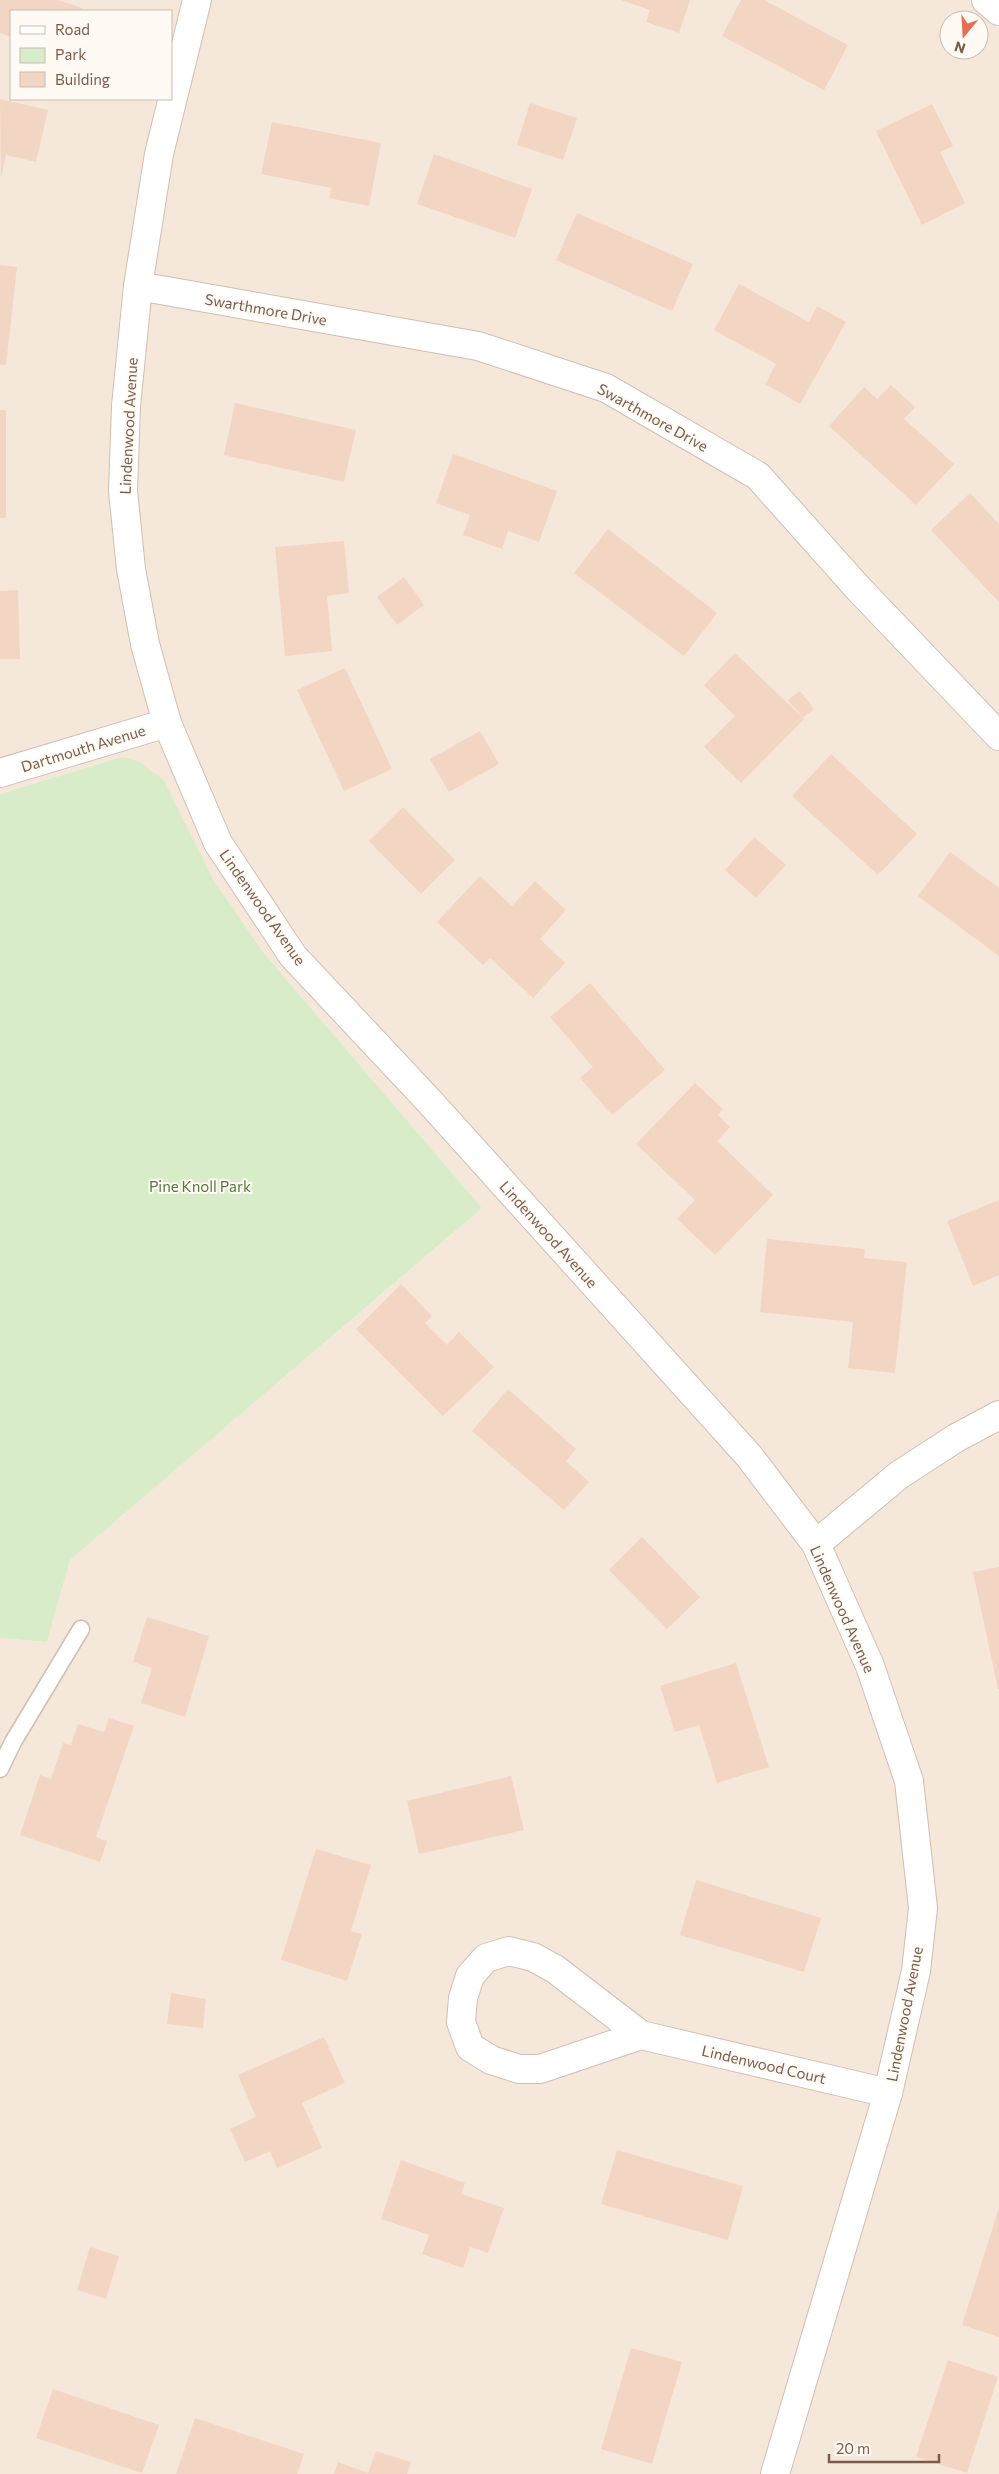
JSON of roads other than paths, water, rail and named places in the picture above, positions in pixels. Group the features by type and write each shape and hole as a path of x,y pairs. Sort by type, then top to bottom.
{"street":[{"name":"Lindenwood Avenue","path":"197,0 159,154 138,286 126,406 123,491 131,569 146,644 167,723 218,843 293,956 430,1102 749,1456 816,1544 870,1666 909,1781 923,1908 916,1971 888,2093 775,2474"},
{"path":"986,0 999,12"},
{"name":"Swarthmore Drive","path":"138,286 478,346 606,388 758,476 857,587 999,736"},
{"name":"Dartmouth Avenue","path":"0,773 167,723"},
{"path":"816,1544 899,1475 956,1438 999,1415"},
{"name":"Lindenwood Court","path":"640,2035 540,2069 519,2069 491,2060 470,2047 461,2022 463,1998 470,1976 486,1958 509,1951 533,1956 555,1969 640,2035 888,2093"}],"lane":[{"path":"0,1768 12,1742 81,1629"}],"park label":[{"name":"Pine Knoll Park","path":"200,1186"}]}
